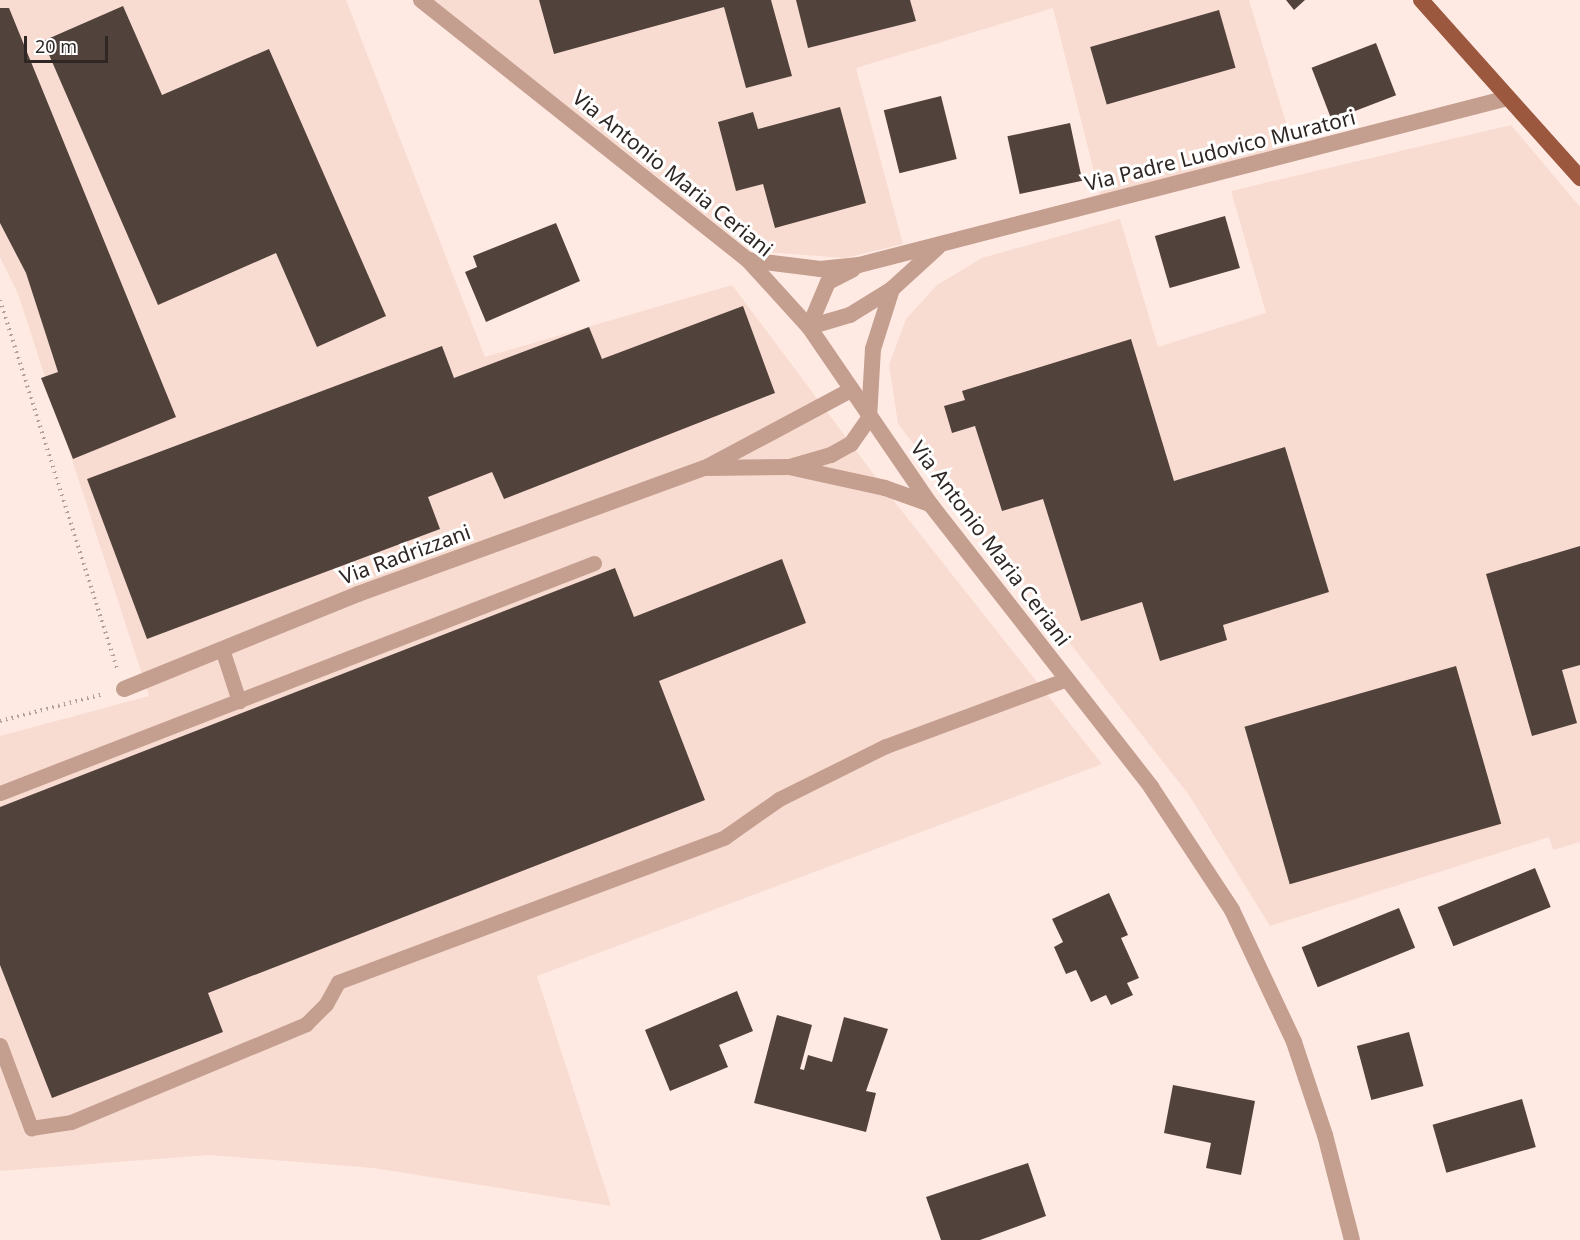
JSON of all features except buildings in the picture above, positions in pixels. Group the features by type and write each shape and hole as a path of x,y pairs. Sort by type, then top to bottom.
{"main road":[{"path":"1421,0 1580,178"}],"street":[{"name":"Via Antonio Maria Ceriani","path":"421,0 748,260 809,327 869,418 931,505 1180,827 1254,953 1311,1088 1352,1240"},
{"name":"Via Padre Ludovico Muratori","path":"748,260 820,269 859,265 1508,98"},
{"name":"Via Padre Ludovico Muratori","path":"809,327 850,315 892,289 942,244"},
{"name":"Via Padre Ludovico Muratori","path":"809,327 828,282 859,265"},
{"path":"869,418 873,349 892,289"},
{"name":"Via Radrizzani","path":"124,689 358,594 705,468 851,390"},
{"name":"Via Radrizzani","path":"789,467 831,455 851,444 869,418"},
{"name":"Via Radrizzani","path":"705,468 789,467 885,488 931,505"}],"lane":[{"path":"0,793 594,563"},
{"path":"222,650 239,701"},
{"path":"0,1045 31,1128 71,1122 306,1024 326,1004 338,982 725,837 779,799 886,746 1067,679"}],"path":[{"path":"0,300 124,689 0,721"}],"shaded area":[{"path":"0,0 346,0 485,357 732,285 890,496 1102,764 537,976 611,1206 373,1168 209,1155 0,1171 0,736 149,696 18,294 0,257"},
{"path":"433,0 1249,0 1293,146 1100,196 1053,8 856,68 903,244 845,258 751,251"},
{"path":"1511,125 1580,207 1580,842 1553,850 1549,837 1270,926 1189,795 898,424 889,365 906,319 937,285 982,258 1120,219 1158,347 1266,313 1231,191"}]}
